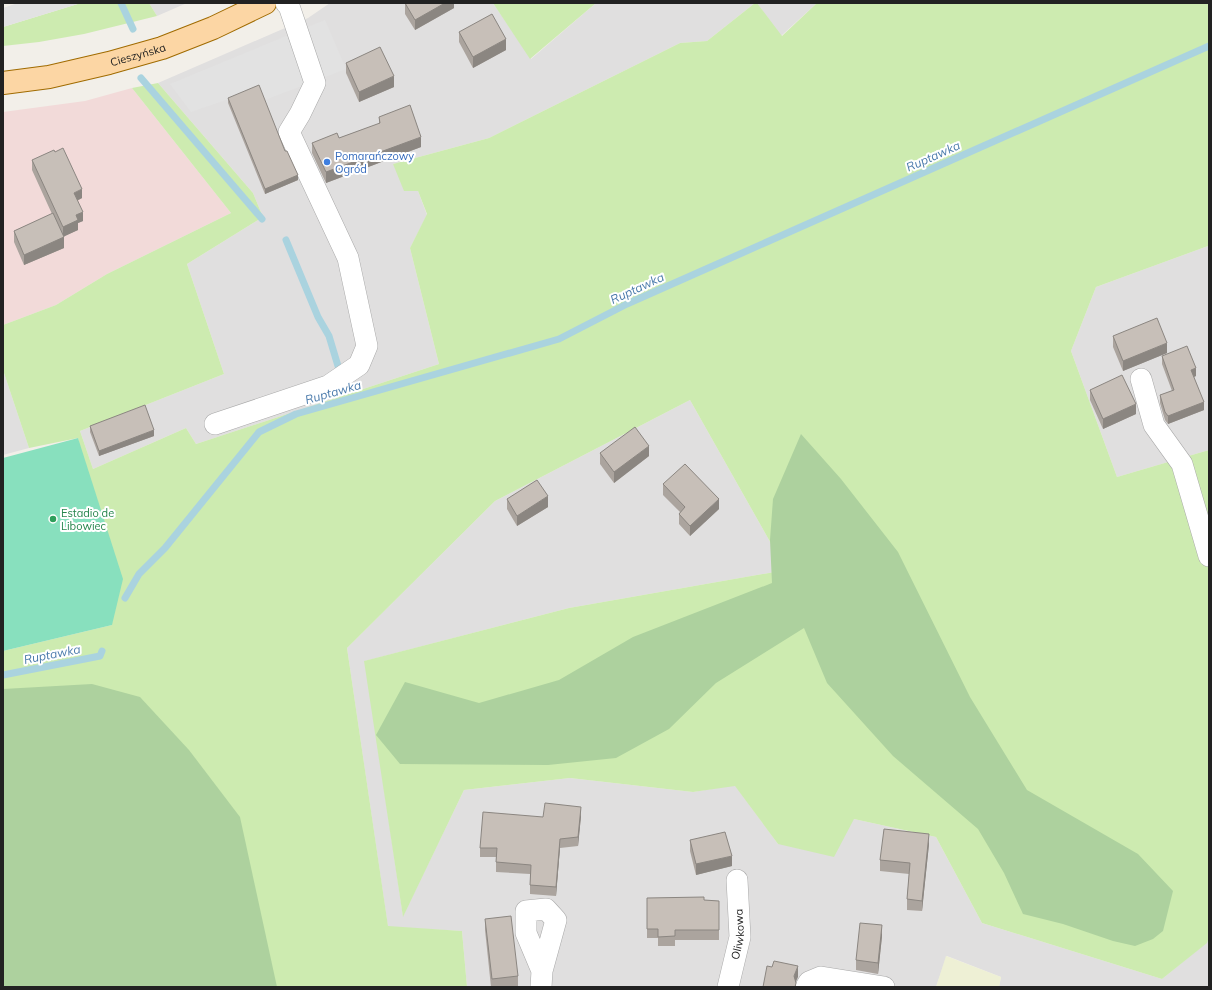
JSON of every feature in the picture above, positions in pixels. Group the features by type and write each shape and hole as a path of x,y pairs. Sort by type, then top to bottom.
{"main road":[{"name":"Cieszyńska","path":"3,83 49,77 109,63 162,48 213,28 265,3"}],"lane":[{"path":"215,424 328,386 359,365 367,346 348,258 289,132 300,114 315,83 289,6 286,3"},
{"path":"1141,379 1154,425 1182,464 1209,556"},
{"name":"Oliwkowa","path":"728,987 740,937 737,880"},
{"path":"806,987 809,982 821,977 884,987"}],"shaded area":[{"path":"18,3 81,3 3,27 3,8"},
{"path":"149,3 187,3 157,16"},
{"path":"330,3 493,3 531,59 596,3 755,3 707,41 680,43 489,138 393,164 418,191 427,215 410,248 439,364 196,444 186,428 93,469 80,431 224,374 187,264 263,217 253,193 158,83 308,18"},
{"path":"757,3 817,3 781,36"},
{"path":"325,20 346,69 265,100 260,88 191,112 170,84"},
{"path":"132,88 231,213 107,274 56,305 3,325 3,112 85,101"},
{"path":"1208,246 1209,450 1117,477 1071,351 1096,287"},
{"path":"3,370 29,448 3,455"},
{"path":"690,400 786,570 569,608 365,661 403,916 464,790 570,778 693,792 735,785 778,844 854,819 936,837 982,923 1162,979 1206,943 1209,937 1209,987 999,987 1001,977 947,956 936,987 467,987 462,931 388,927 347,648 495,501"}],"green space":[{"path":"81,3 149,3 157,16 84,34 39,42 3,46 3,27"},
{"path":"493,3 596,3 530,59"},
{"path":"755,3 757,3 782,36 817,3 1209,3 1209,248 1208,246 1096,287 1071,351 1117,477 1209,450 1209,937 1207,943 1162,979 982,923 936,837 854,819 834,857 778,844 735,786 693,792 570,778 464,790 403,917 364,661 569,608 786,570 690,400 495,501 347,648 388,926 462,931 467,987 3,987 3,651 112,625 78,438 29,448 3,370 3,325 56,305 107,274 231,213 132,88 158,83 253,193 263,217 187,264 224,374 80,431 93,469 186,428 196,444 439,364 410,248 427,214 418,191 404,191 393,164 489,138 680,43 707,41"},
{"path":"801,434 841,479 898,552 970,697 1027,790 1138,854 1173,891 1163,931 1153,939 1135,946 1113,941 1063,924 1023,914 1004,873 978,829 893,756 827,683 804,628 716,683 669,729 616,758 548,765 400,764 376,735 405,682 479,703 559,680 633,637 772,583 770,540 773,499"},
{"name":"Estadio de Libowiec","path":"78,438 123,579 112,625 3,651 3,458"},
{"path":"92,684 140,697 189,750 240,817 277,987 3,987 3,689"},
{"path":"946,956 1001,977 999,987 936,987"}],"building":[{"path":"405,3 445,3 415,20"},
{"path":"492,14 506,39 473,57 459,32"},
{"path":"380,47 394,76 359,92 346,63"},
{"path":"259,85 285,151 287,151 298,175 265,189 228,98"},
{"path":"410,105 421,137 326,172 312,143 337,133 339,138 380,123 379,117"},
{"path":"63,148 82,189 74,193 83,212 76,215 78,220 63,227 32,160 54,150 55,152"},
{"path":"53,213 64,237 24,255 14,231"},
{"path":"1157,318 1167,343 1123,361 1113,336"},
{"path":"1187,346 1196,368 1191,370 1204,402 1168,416 1165,412 1160,395 1174,390 1162,356"},
{"path":"1122,375 1136,404 1103,419 1090,390"},
{"path":"145,405 154,430 99,451 90,426"},
{"path":"635,427 649,446 614,472 600,453"},
{"path":"685,464 719,499 690,526 679,514 685,507 663,484"},
{"path":"537,480 548,496 517,516 507,499"},
{"path":"545,803 581,807 578,837 560,839 556,887 530,885 531,865 496,862 497,848 480,848 483,812 543,817"},
{"path":"884,829 929,834 922,901 907,899 910,863 880,860"},
{"path":"725,832 732,856 696,864 690,840"},
{"path":"704,897 704,900 719,901 719,930 675,930 675,936 658,937 658,929 647,929 647,898"},
{"path":"511,916 518,976 492,979 485,919"},
{"path":"860,923 882,925 878,963 856,960"},
{"path":"774,961 798,966 794,976 796,983 795,987 763,987 767,966 772,967"}],"waterway":[{"path":"121,3 133,29"},
{"name":"Ruptawka","path":"125,598 139,574 165,548 259,432 296,414 559,339 627,304 1209,46"},
{"path":"141,78 262,219"},
{"path":"286,240 318,317 329,336 338,366"},
{"name":"Ruptawka","path":"3,675 100,656 102,651"}],"place":[{"name":"Pomarańczowy Ogród","path":"327,162"},
{"name":"Estadio de Libowiec","path":"53,519"}]}
